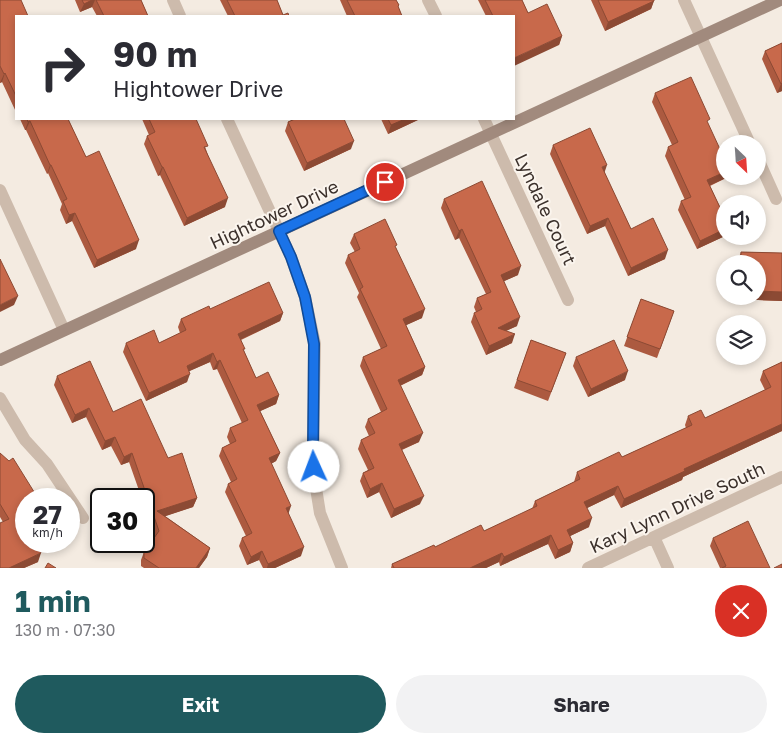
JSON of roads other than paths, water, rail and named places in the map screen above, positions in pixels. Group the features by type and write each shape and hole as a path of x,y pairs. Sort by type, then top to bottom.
{"main road":[{"name":"Hightower Drive","path":"0,360 780,0"}],"street":[{"path":"173,0 180,15"},
{"path":"428,0 436,15"},
{"path":"684,0 746,135"},
{"path":"227,120 291,257 305,297 314,344 313,451 315,482 320,513 342,568"},
{"name":"Lyndale Court","path":"484,120 568,300"},
{"path":"766,177 776,199"},
{"path":"0,190 64,330"},
{"path":"0,398 25,440 47,464 83,518"},
{"name":"Kary Lynn Drive South","path":"588,568 782,477"},
{"path":"654,537 668,568"}]}
